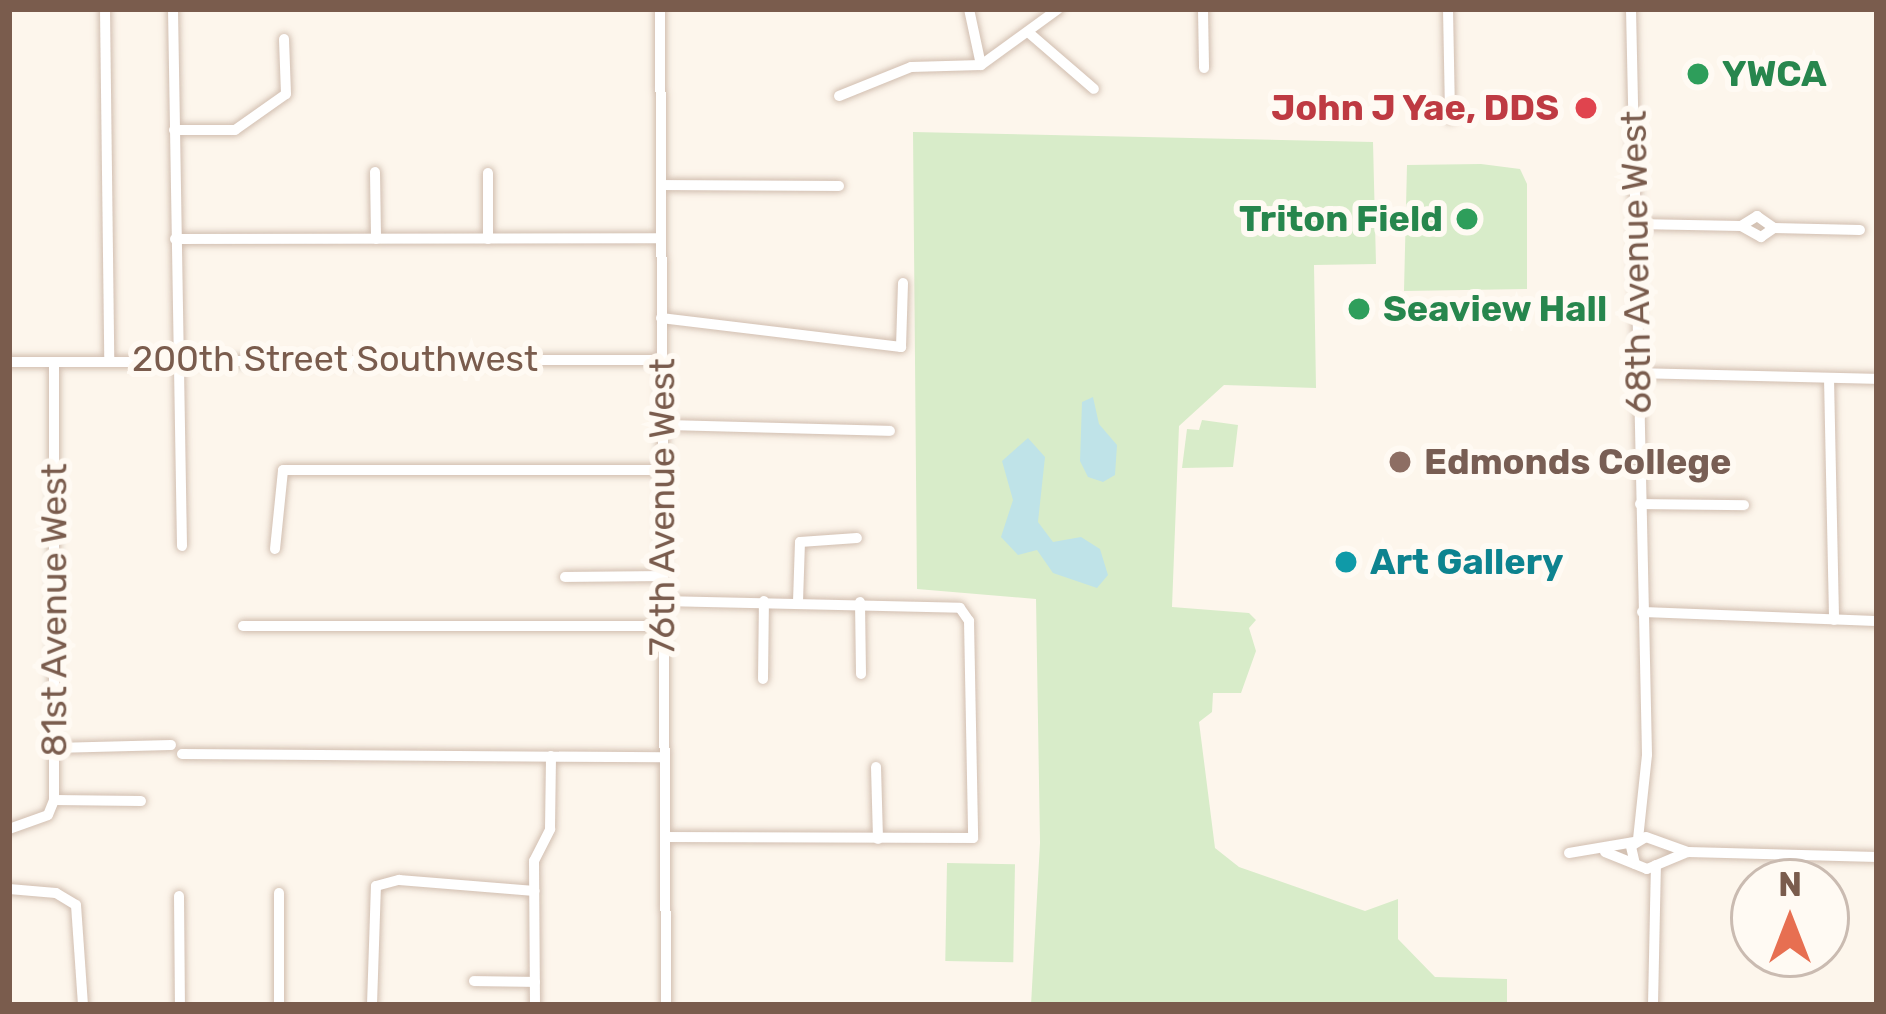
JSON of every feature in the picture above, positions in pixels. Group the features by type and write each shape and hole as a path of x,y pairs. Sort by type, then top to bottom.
{"street":[{"path":"105,9 109,359"},
{"path":"173,9 182,546"},
{"name":"76th Avenue West","path":"660,9 666,1005"},
{"path":"969,9 981,65"},
{"path":"839,96 910,67 981,65 1058,9"},
{"path":"1203,9 1204,68"},
{"path":"1448,9 1450,118"},
{"name":"68th Avenue West","path":"1631,9 1647,803 1657,864"},
{"path":"1028,32 1094,89"},
{"path":"174,130 235,130 286,94 284,39"},
{"path":"375,172 376,239"},
{"path":"488,173 488,238"},
{"path":"661,184 838,186"},
{"path":"1741,226 1757,216 1774,228 1859,230"},
{"path":"1636,224 1741,226 1760,237 1774,228"},
{"path":"175,239 661,238"},
{"path":"661,318 901,346 903,283"},
{"name":"200th Street Southwest","path":"9,362 180,357 662,360"},
{"name":"81st Avenue West","path":"9,830 48,814 54,800 54,362"},
{"path":"1639,373 1877,380"},
{"path":"1829,378 1834,620"},
{"path":"663,425 890,431"},
{"path":"275,549 283,470 662,470"},
{"path":"1640,503 1744,505"},
{"path":"797,602 800,542 857,538"},
{"path":"565,577 662,577"},
{"path":"662,601 950,604 967,615 973,838 666,837"},
{"path":"764,602 764,680"},
{"path":"860,602 860,674"},
{"path":"1642,612 1877,621"},
{"path":"243,626 662,626"},
{"path":"54,748 171,745"},
{"path":"182,754 664,757"},
{"path":"535,1005 534,860 550,829 551,756"},
{"path":"876,767 878,839"},
{"path":"54,800 142,801"},
{"name":"68th Avenue West","path":"1636,865 1636,841 1647,803"},
{"path":"1569,854 1656,841 1688,852 1877,856"},
{"path":"1606,851 1636,865 1657,864 1688,852"},
{"path":"1653,1005 1650,896 1657,864"},
{"path":"1636,865 1650,896"},
{"path":"371,1005 376,886 399,880 535,890"},
{"path":"9,889 56,893 76,904 83,1005"},
{"path":"279,893 279,1005"},
{"path":"179,896 180,1005"},
{"path":"474,981 535,982"}],"green space":[{"path":"913,132 1373,142 1376,264 1314,265 1316,388 1224,385 1179,426 1172,607 1249,613 1256,620 1249,628 1256,651 1241,693 1213,693 1212,712 1199,722 1215,848 1239,867 1365,911 1398,899 1398,939 1435,977 1507,979 1507,1005 1031,1005 1040,843 1036,599 917,589"},
{"name":"Triton Field","path":"1481,164 1520,169 1527,184 1527,289 1404,291 1407,165"},
{"path":"1202,420 1238,425 1233,467 1182,468 1187,429 1199,430"},
{"path":"947,863 1015,864 1013,962 945,961"}],"water":[{"path":"1093,397 1099,424 1117,445 1115,475 1103,482 1088,477 1080,461 1082,402"},
{"path":"1028,438 1045,457 1038,522 1053,542 1081,537 1100,549 1108,575 1097,588 1053,573 1037,550 1018,555 1001,537 1013,500 1002,461"}],"place":[{"name":"YWCA","path":"1698,74"},
{"name":"John J Yae, DDS","path":"1586,108"},
{"name":"Triton Field","path":"1467,219"},
{"name":"Seaview Hall","path":"1359,309"},
{"name":"Edmonds College","path":"1400,462"},
{"name":"Art Gallery","path":"1346,562"}]}
